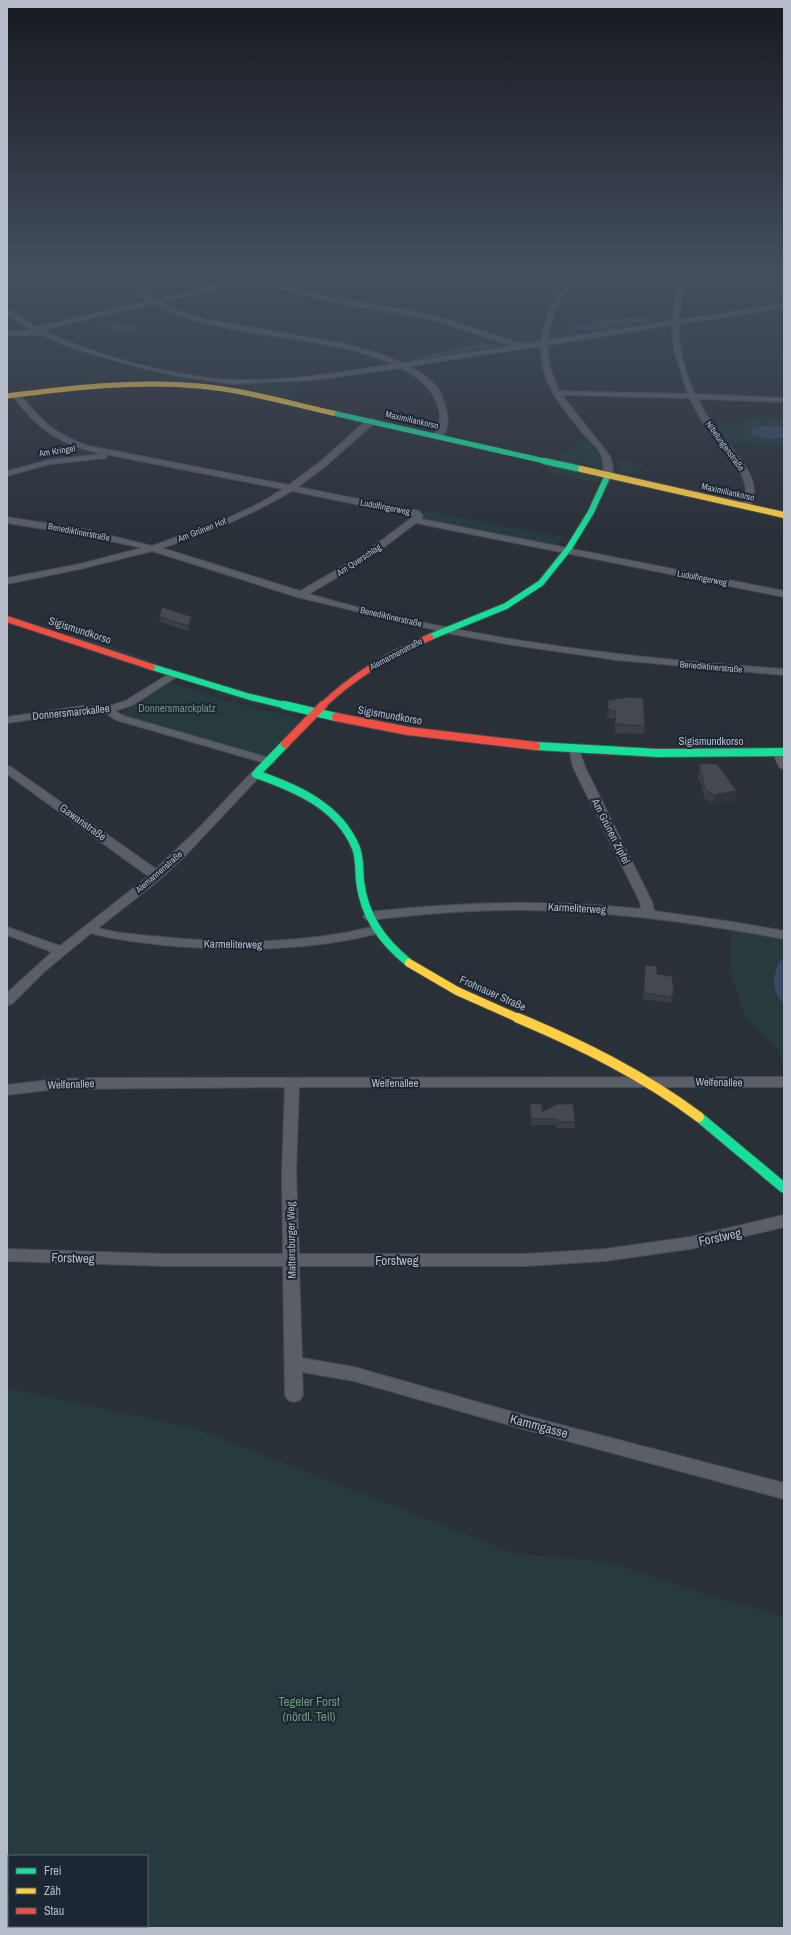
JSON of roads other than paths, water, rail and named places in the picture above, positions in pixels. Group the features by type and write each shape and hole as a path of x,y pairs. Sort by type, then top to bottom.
{"street":[{"path":"125,361 213,380 234,382 310,377 427,361"},
{"path":"395,361 424,380 439,398 444,416 441,432 437,436"},
{"path":"544,361 546,371 556,393 567,411 605,453 609,463 608,475"},
{"name":"Nibelungenstraße","path":"679,361 681,370 692,396 710,426 745,473 750,492 749,502 746,506"},
{"path":"201,386 213,380"},
{"path":"226,389 234,382"},
{"name":"Maximiliankorso","path":"11,395 116,386 201,386 226,389 784,515"},
{"path":"556,393 784,400"},
{"name":"Ludolfingerweg","path":"11,395 38,423 49,432 72,443 111,453 419,514 414,520 784,594"},
{"name":"Am Grünen Hof","path":"7,581 84,566 150,548 225,521 290,488 331,457 371,421"},
{"name":"Am Kringel","path":"7,474 49,462 111,453"},
{"name":"Alemannenstraße","path":"7,1001 60,950 158,874 202,833 314,713 340,689 367,669 417,642 492,613 531,590 549,574 567,551 591,512 608,475"},
{"name":"Benediktinerstraße","path":"7,520 96,535 150,548 300,595 447,630 516,643 608,656 726,668 784,672"},
{"name":"Am Querschlag","path":"300,595 365,557 414,520"},
{"name":"Sigismundkorso","path":"7,619 236,693 314,713 444,736 574,749 671,753 781,752"},
{"name":"Donnersmarckallee","path":"7,720 82,709 108,710 129,703 174,674"},
{"path":"108,710 120,718 269,762"},
{"name":"Am Grünen Zipfel","path":"574,749 579,767 646,902 648,913"},
{"path":"781,752 784,766"},
{"name":"Gawanstraße","path":"7,769 94,830 149,871 158,874"},
{"name":"Frohnauer Straße","path":"256,774 277,780 308,796 328,810 342,824 356,846 360,862 362,897 369,916 376,930 393,950 434,979 480,1002 589,1049 650,1082 683,1106 784,1188"},
{"name":"Karmeliterweg","path":"369,916 467,906 546,906 648,913 729,924 784,935"},
{"name":"Karmeliterweg","path":"90,928 136,938 237,946 312,941 354,936 376,930"},
{"path":"7,931 60,950"},
{"name":"Welfenallee","path":"7,1090 57,1084 96,1083 292,1084 784,1082"},
{"name":"Mattersburger Weg","path":"292,1084 289,1172 295,1364 294,1395"},
{"name":"Forstweg","path":"7,1255 156,1260 525,1260 604,1255 690,1243 784,1221"},
{"name":"Kammgasse","path":"295,1364 354,1374 784,1491"}],"water":[{"path":"761,426 784,426 784,438 768,439 750,434 751,429"},
{"path":"784,960 784,1004 780,1000 775,989 774,977 777,966 780,961"}],"park label":[{"name":"Donnersmarckplatz","path":"177,708"},
{"name":"Tegeler Forst (nördl. Teil)","path":"309,1708"}]}
